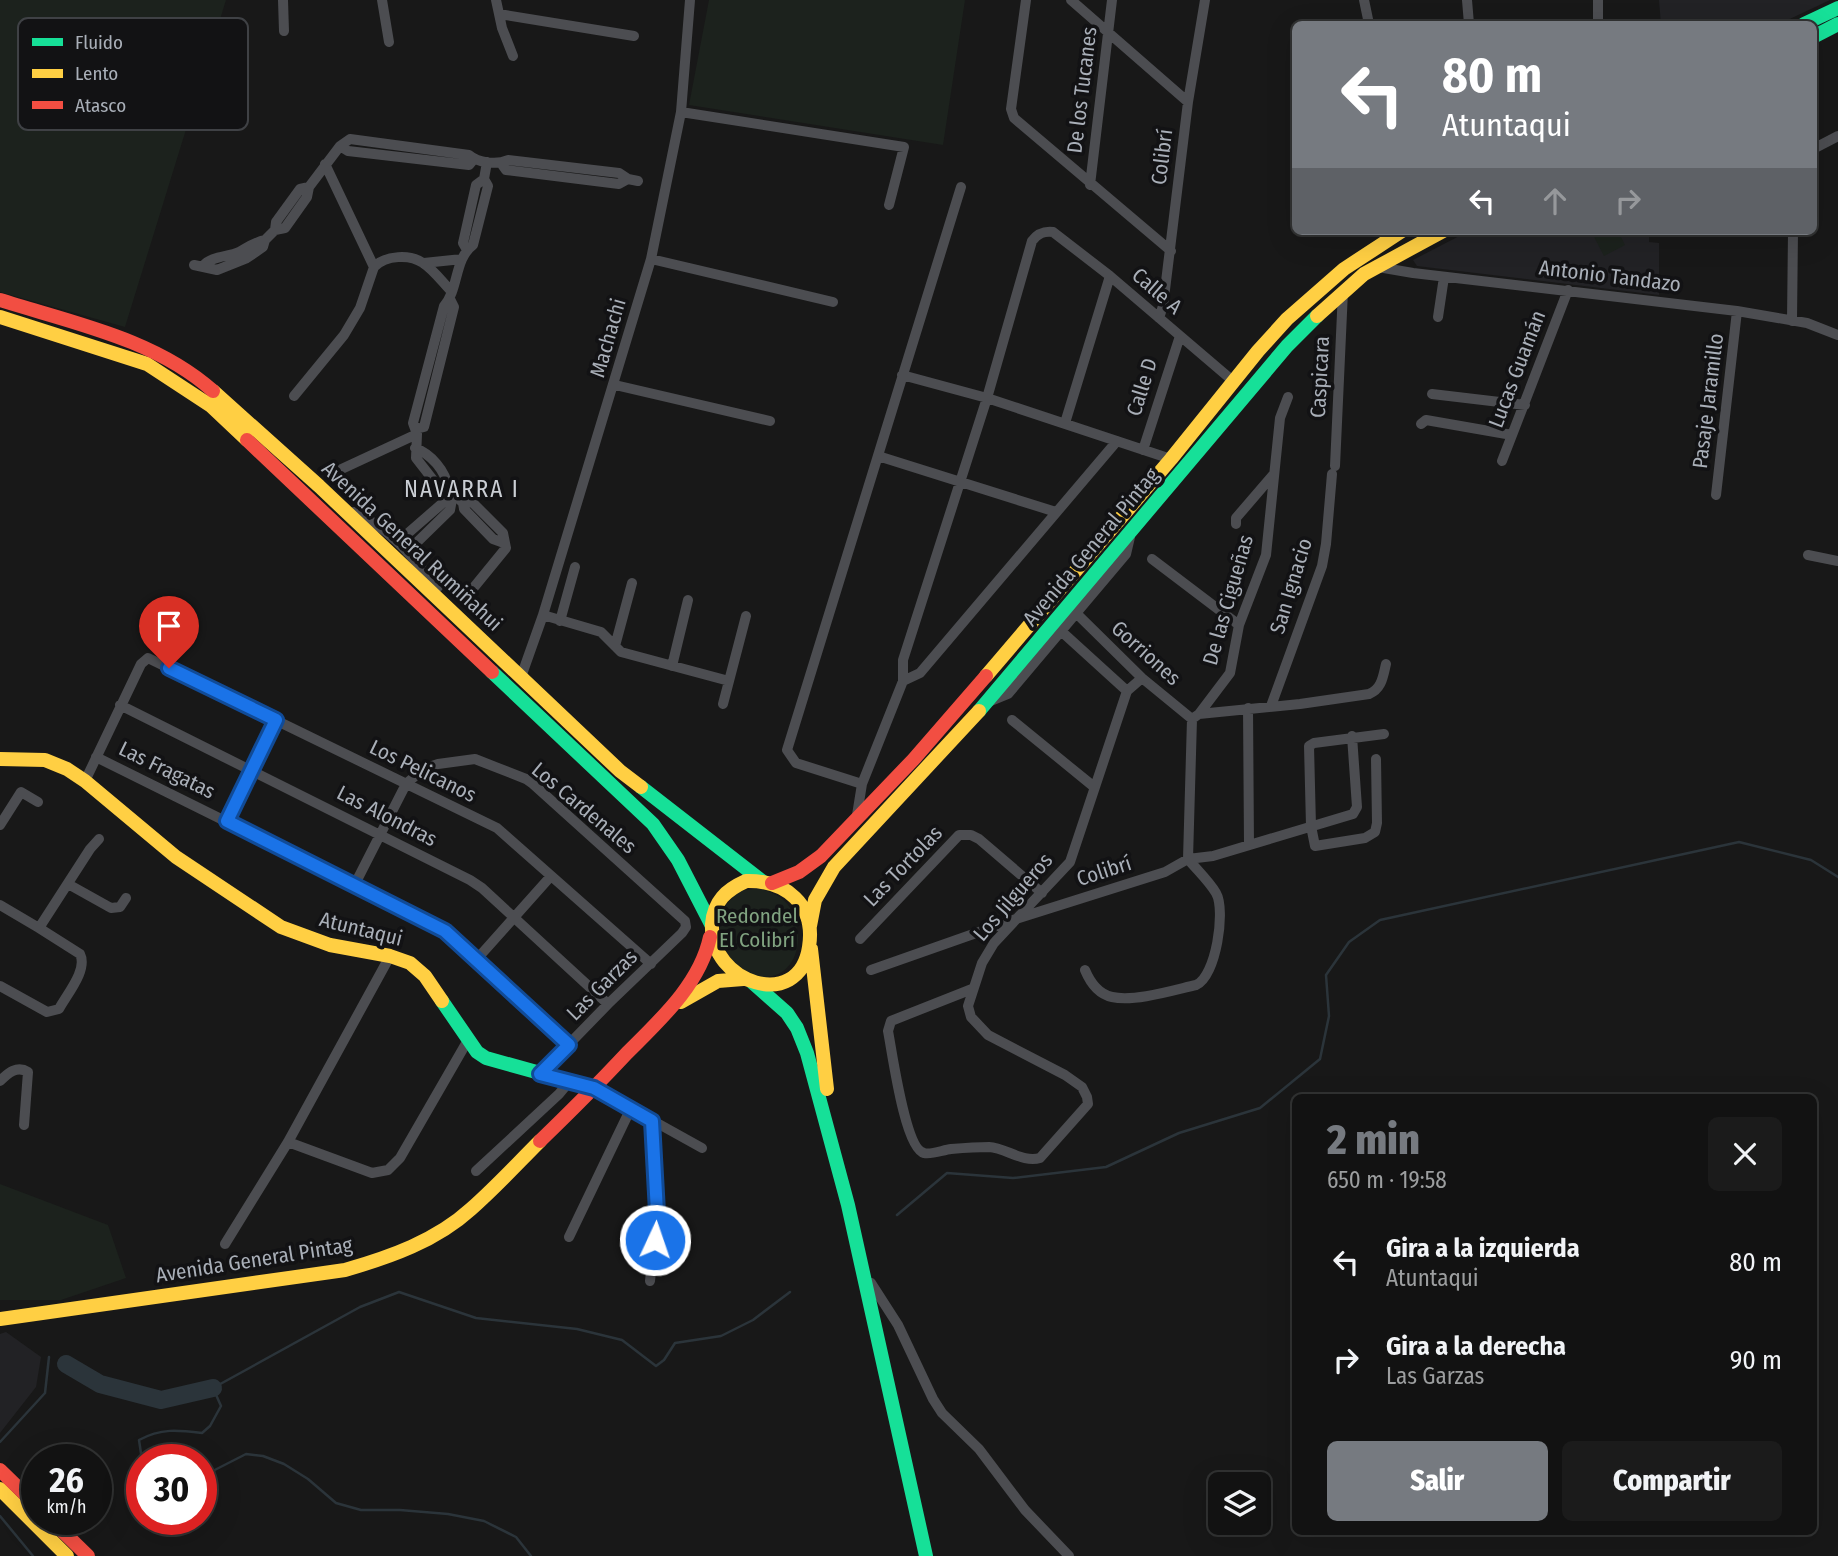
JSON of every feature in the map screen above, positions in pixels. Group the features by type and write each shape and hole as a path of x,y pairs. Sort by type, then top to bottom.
{"main road":[{"path":"1810,21 1838,8"},
{"path":"1817,35 1838,24"},
{"name":"Avenida General Pintag","path":"767,882 807,867 821,856 913,760 1287,319 1321,287 1396,235"},
{"name":"Avenida General Pintag","path":"810,926 815,900 834,867 985,703 1287,346 1343,291 1375,267 1435,235"},
{"name":"Avenida General Rumiñahui","path":"0,300 116,336 157,353 217,394 636,784 767,882"},
{"name":"Avenida General Rumiñahui","path":"0,317 147,364 211,406 653,824 678,858 711,931"},
{"name":"Atuntaqui","path":"0,759 54,762 85,781 176,858 281,927 330,945 390,956 410,963 425,976 468,1040 477,1052 486,1058 594,1088"},
{"path":"828,1125 826,1076 810,926 805,911 796,898 783,888 767,882 746,881 726,891 715,908 711,931 723,962 787,1013 797,1028 807,1053 828,1125 926,1556"},
{"name":"Avenida General Pintag","path":"0,1319 345,1270 402,1252 446,1228 469,1211 671,1009 696,973 707,951 711,931"},
{"path":"747,981 774,984 795,975 803,967 811,948"},
{"name":"Avenida General Pintag","path":"671,1009 712,983 723,980 747,981"},
{"path":"0,1470 21,1490"},
{"path":"0,1489 67,1556"},
{"path":"67,1535 88,1556"}],"street":[{"path":"283,0 284,31"},
{"path":"382,0 389,41"},
{"path":"496,0 513,56"},
{"name":"Machachi","path":"520,677 543,615 580,488 615,385 651,259 681,112 690,0"},
{"path":"1026,0 1011,109 1017,122 1171,251"},
{"path":"1071,0 1188,102"},
{"name":"De los Tucanes","path":"1090,185 1112,0"},
{"name":"Colibrí","path":"1159,318 1171,251 1188,102 1205,0"},
{"path":"1364,0 1368,21"},
{"path":"1467,0 1469,21"},
{"path":"1598,0 1598,21"},
{"path":"499,14 634,36"},
{"path":"681,112 904,147 889,205"},
{"path":"1817,147 1838,136"},
{"path":"198,266 239,252 257,241 265,240 275,230 285,228 307,197 309,187 340,146 348,151 469,165 474,159 501,163 506,170 619,184 633,180"},
{"path":"466,597 505,551 503,533 472,502 463,503 450,491 438,485 423,469 416,458 416,431 413,423 443,306 451,295 465,255 463,243 476,185 484,180 487,162"},
{"path":"325,164 374,267"},
{"path":"862,784 796,763 787,750 961,187"},
{"name":"Calle A","path":"987,398 1032,241 1040,233 1053,232 1110,276 1233,381"},
{"path":"1793,235 1793,321"},
{"path":"294,396 344,335 360,308 374,267 379,262 401,257 424,263 465,255"},
{"path":"651,259 833,302"},
{"path":"424,263 451,295"},
{"name":"Antonio Tandazo","path":"1375,267 1737,311 1807,323 1838,335"},
{"path":"1065,423 1110,276"},
{"path":"1438,317 1444,277"},
{"name":"Lucas Guamán","path":"1502,461 1568,290"},
{"name":"Caspicara","path":"1334,470 1343,291"},
{"name":"Pasaje Jaramillo","path":"1716,495 1737,311"},
{"name":"Calle D","path":"1143,450 1180,336"},
{"path":"902,375 987,398 1171,459"},
{"path":"615,385 770,421"},
{"path":"1432,394 1525,405"},
{"name":"De las Cigueñas","path":"1195,716 1230,673 1239,625 1266,555 1280,418 1288,397"},
{"path":"852,823 860,804 862,784 903,681 903,660 987,398"},
{"path":"1421,424 1426,420 1512,435"},
{"path":"333,473 416,431"},
{"path":"903,681 920,673 1118,441"},
{"path":"878,456 1056,512"},
{"name":"San Ignacio","path":"1271,706 1321,566 1334,470"},
{"path":"1236,524 1237,518 1273,475"},
{"path":"399,541 450,491"},
{"path":"407,552 450,510 450,491"},
{"path":"343,509 366,517 399,541 439,589 448,608"},
{"path":"985,703 1008,694 1062,631 1126,554 1131,530"},
{"path":"1808,555 1838,561"},
{"path":"1152,559 1239,625"},
{"path":"560,621 575,567"},
{"path":"615,646 632,583"},
{"path":"672,666 688,600"},
{"name":"Gorriones","path":"1076,613 1142,678 1195,716"},
{"path":"543,615 601,632 621,652 729,681"},
{"path":"723,704 746,615"},
{"path":"1062,631 1127,691"},
{"name":"Los Pelicanos","path":"121,705 141,664 148,658 498,828 650,964"},
{"path":"1085,970 1090,982 1111,997 1161,993 1202,983 1211,970 1220,920 1220,901 1188,859 1195,716 1369,694 1382,682 1386,664"},
{"name":"Los Jilgueros","path":"972,989 895,1017 890,1024 888,1031 909,1132 919,1150 926,1153 990,1147 1036,1160 1045,1154 1088,1104 1087,1097 1082,1087 1065,1075 988,1035 971,1017 968,1006 982,963 994,943 1070,862 1084,825 1093,786 1127,691 1142,678"},
{"path":"85,781 121,705"},
{"name":"Las Alondras","path":"121,705 478,884 608,1004"},
{"path":"1248,708 1249,845"},
{"path":"227,821 276,720"},
{"path":"1012,720 1093,786"},
{"path":"1376,759 1375,832 1365,838 1315,846 1311,826 1309,746 1352,736 1384,734"},
{"name":"Colibrí","path":"871,970 1016,919 1165,872 1188,859 1213,856 1353,814 1357,809 1352,736"},
{"name":"Las Fragatas","path":"96,757 441,928 569,1045"},
{"name":"Los Cardenales","path":"406,784 430,766 470,759 526,779 685,921"},
{"path":"355,884 406,784"},
{"path":"0,825 21,792 37,802"},
{"name":"Las Tortolas","path":"860,939 959,835 971,835 979,839 1042,893"},
{"path":"39,928 99,839"},
{"path":"477,959 551,876"},
{"path":"68,884 111,908 120,907 126,898"},
{"path":"0,905 83,958 82,968 59,1009 47,1013 0,986"},
{"name":"Las Garzas","path":"540,1074 684,931 685,921"},
{"path":"225,1244 288,1142 390,956"},
{"path":"288,1142 372,1173 388,1170 400,1158 468,1040"},
{"path":"0,1081 15,1070 28,1072 24,1125"},
{"path":"476,1171 569,1082"},
{"name":"Atuntaqui","path":"594,1088 702,1148"},
{"path":"569,1237 631,1108"},
{"path":"650,1281 657,1216 652,1121"},
{"path":"862,1269 898,1325 937,1405 979,1449 1025,1510 1069,1556"}],"shaded area":[{"path":"1659,0 1830,0 1785,21 1661,21"},
{"path":"1461,235 1649,235 1649,242 1659,243 1659,295 1417,266 1413,260"},
{"path":"6,1332 41,1357 36,1387 0,1433 0,1334"}],"green space":[{"path":"0,0 226,0 220,18 18,18 18,130 186,130 125,327 0,292"},
{"path":"709,0 965,0 943,145 689,105"},
{"path":"1593,235 1620,235 1625,245 1604,256"},
{"name":"Redondel El Colibrí","path":"759,888 774,894 789,906 798,937 796,954 787,968 772,976 762,977 742,969 734,962 722,943 719,922 730,900 740,891"},
{"path":"0,1184 108,1225 126,1278 61,1300 0,1300"}],"waterway":[{"path":"897,1215 947,1173 1013,1178 1106,1167 1179,1133 1260,1108 1320,1059 1329,1016 1326,975 1349,942 1380,920 1739,842 1811,860 1838,877"},
{"path":"140,1444 139,1440 155,1433 202,1433 210,1426 221,1406 213,1388 360,1307 399,1292 476,1318 577,1329 622,1340 656,1366 664,1360 675,1343 721,1336 753,1320 790,1292"},
{"path":"0,1442 45,1393 49,1357"},
{"path":"66,1364 100,1384 161,1400 213,1388"},
{"path":"217,1469 246,1454 263,1456 284,1464 308,1479 336,1503 361,1510 448,1514 484,1521 516,1537 531,1556"},
{"path":"0,1516 33,1556"}],"traffic: fast":[{"path":"1810,21 1838,8"},
{"path":"1817,35 1838,24"},
{"path":"979,711 1287,346 1317,316"},
{"path":"492,672 653,824 678,860 711,924"},
{"path":"641,787 762,881"},
{"path":"752,982 787,1013 797,1028 807,1053 848,1205 926,1556"},
{"path":"442,1001 477,1052 486,1058 594,1088"}],"traffic: slow":[{"path":"986,676 1287,319 1344,269 1396,235"},
{"path":"1317,316 1364,274 1436,235"},
{"path":"0,317 147,364 211,406 247,440"},
{"path":"213,391 319,486 620,771 641,787"},
{"path":"810,926 815,900 834,867 979,711"},
{"path":"0,759 45,760 67,769 176,857 281,927 330,945 390,956 410,963 425,976 442,1001"},
{"path":"746,881 760,882 785,890 795,898 808,918 809,947 802,967 789,980 773,984 756,982 739,975 724,962 715,945 712,924 715,909 727,892 746,881"},
{"path":"811,949 827,1089"},
{"path":"681,1002 718,981 743,979"},
{"path":"0,1319 345,1270 379,1259 412,1247 457,1220 489,1193 540,1141"},
{"path":"0,1489 67,1556"}],"traffic: jam":[{"path":"0,300 139,345 166,358 213,391"},
{"path":"247,440 492,672"},
{"path":"772,883 799,872 821,856 913,760 986,676"},
{"path":"540,1141 677,1000 697,970 710,937"},
{"path":"0,1470 21,1490"},
{"path":"66,1535 88,1556"}],"district":[{"name":"NAVARRA I","path":"462,489"}],"route":[{"path":"169,668 276,720 227,821 445,931 569,1045 540,1074 594,1088 652,1121 657,1212 655,1240"}]}
